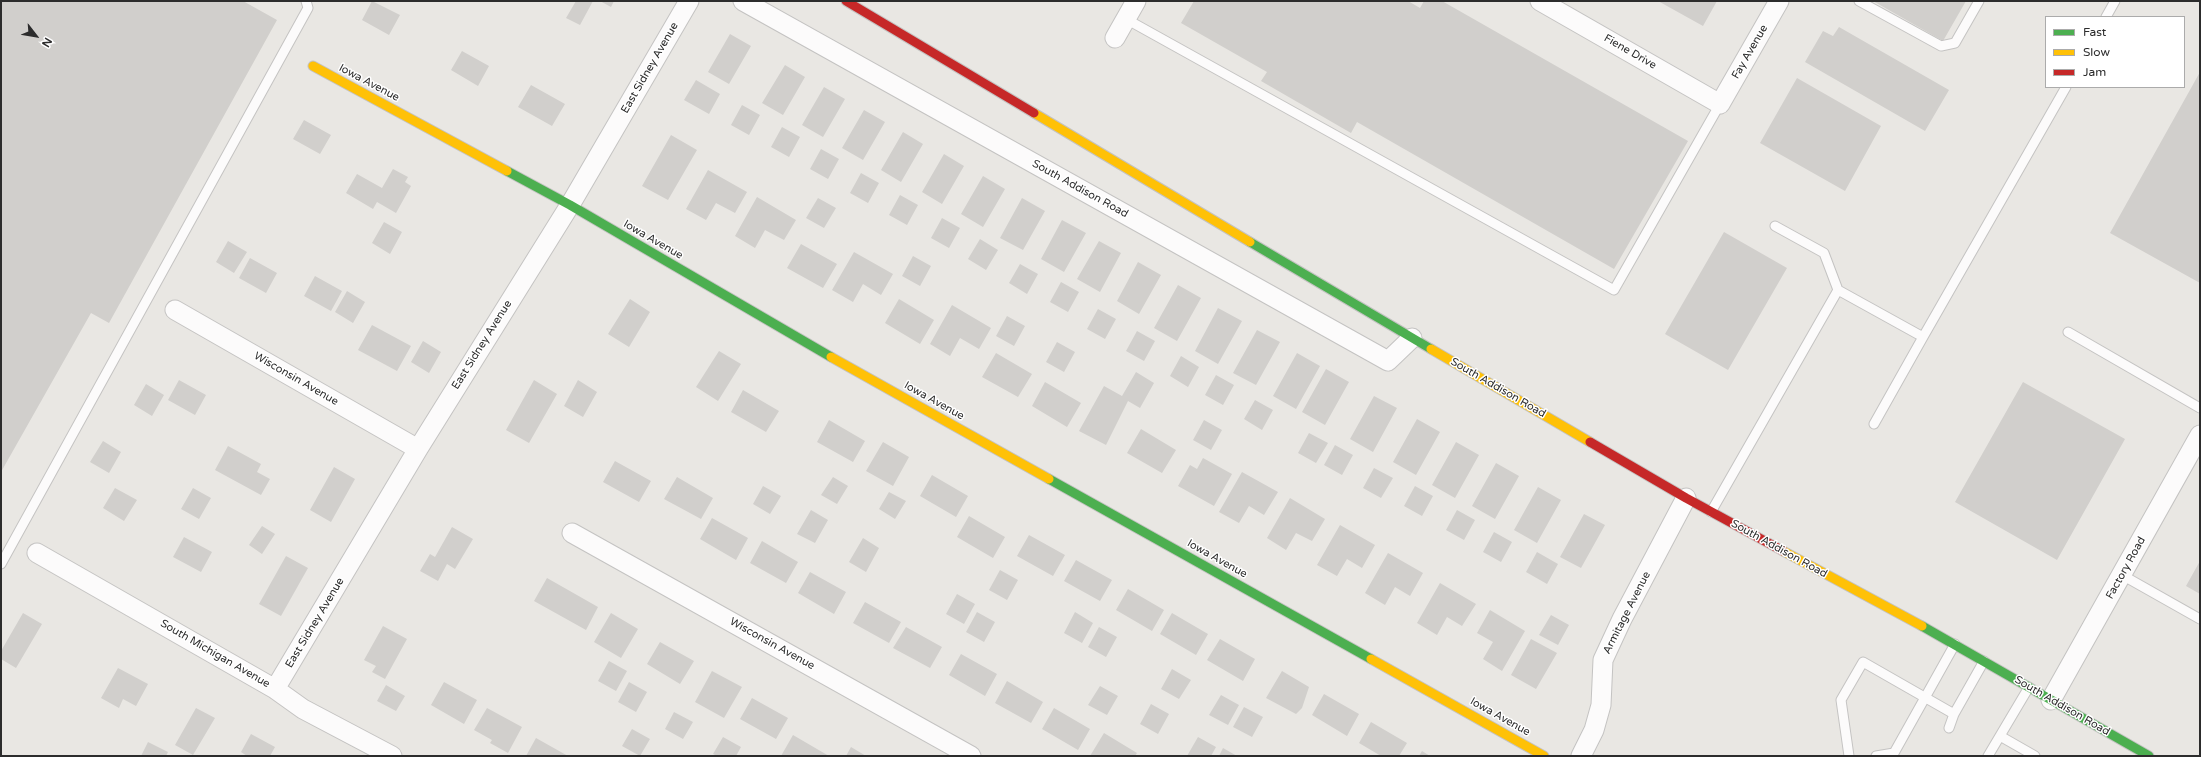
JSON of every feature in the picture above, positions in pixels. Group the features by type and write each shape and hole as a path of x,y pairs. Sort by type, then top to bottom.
{"street":[{"name":"East Sidney Avenue","path":"275,689 418,449 570,205 689,1"},
{"name":"South Addison Road","path":"743,1 1388,361 1412,338"},
{"name":"South Addison Road","path":"846,1 1412,338 1686,498 1955,644 2141,754"},
{"path":"1115,38 1136,1"},
{"name":"Fay Avenue","path":"1720,104 1779,1"},
{"name":"Fiene Drive","path":"1550,3 1720,104"},
{"name":"Iowa Avenue","path":"313,66 570,205 833,358 1544,756"},
{"name":"Wisconsin Avenue","path":"175,310 418,449"},
{"name":"Factory Road","path":"2051,700 2200,435"},
{"name":"Armitage Avenue","path":"1581,756 1594,730 1601,705 1603,660 1622,619 1686,498"},
{"name":"Wisconsin Avenue","path":"572,533 971,756"},
{"name":"South Michigan Avenue","path":"37,553 275,689 303,709 392,756"}],"lane":[{"path":"1,564 308,8 306,1"},
{"path":"1860,1 1940,46 1955,43 1978,1"},
{"path":"2107,16 2115,1"},
{"path":"1126,19 1614,290 1720,104"},
{"path":"1874,424 2065,88"},
{"path":"1775,226 1824,253 1838,290 1923,337"},
{"path":"1711,512 1838,290"},
{"path":"2068,332 2200,408"},
{"path":"2122,575 2200,619"},
{"path":"1876,756 1894,753 1955,644"},
{"path":"1949,728 1954,714 1984,661"},
{"path":"1849,756 1841,700 1863,662 1954,714"},
{"path":"1988,756 2029,687"},
{"path":"2000,736 2035,756"}],"building":[{"path":"1,1 243,1 277,20 109,323 91,313 1,472"},
{"path":"372,1 400,15 389,35 362,20"},
{"path":"576,1 593,1 580,25 566,18"},
{"path":"600,1 614,1 611,7"},
{"path":"1194,1 1408,1 1420,8 1424,1 1442,1 1688,141 1614,269 1357,122 1351,133 1261,81 1267,72 1181,23"},
{"path":"1658,1 1717,1 1703,26"},
{"path":"1873,1 1966,1 1943,41"},
{"path":"1839,27 1949,90 1925,131 1805,62 1823,31 1833,36"},
{"path":"730,34 751,46 729,84 708,72"},
{"path":"462,51 489,66 478,86 451,70"},
{"path":"785,65 805,77 783,115 762,103"},
{"path":"2200,72 2200,283 2110,233"},
{"path":"1797,78 1881,126 1845,191 1760,143"},
{"path":"696,80 720,94 709,114 684,100"},
{"path":"531,85 565,104 552,126 518,107"},
{"path":"824,87 845,99 823,137 802,125"},
{"path":"742,105 760,115 749,135 731,125"},
{"path":"864,110 885,122 863,160 842,148"},
{"path":"304,120 331,135 320,154 293,139"},
{"path":"782,127 800,137 789,157 771,147"},
{"path":"903,132 923,144 901,182 881,170"},
{"path":"671,135 697,150 668,200 642,186"},
{"path":"821,149 839,159 828,179 810,169"},
{"path":"944,154 964,166 942,204 922,192"},
{"path":"393,169 408,177 405,182 411,186 396,213 377,202 373,209 346,193 357,174 382,188"},
{"path":"708,170 747,192 735,213 716,203 706,220 686,209"},
{"path":"861,173 879,183 868,203 850,193"},
{"path":"983,176 1005,189 983,227 961,214"},
{"path":"900,195 918,205 907,225 889,215"},
{"path":"757,197 796,220 784,240 765,230 755,248 735,236"},
{"path":"818,198 836,208 824,228 806,218"},
{"path":"1022,198 1045,211 1023,250 1000,238"},
{"path":"942,218 960,228 949,248 931,238"},
{"path":"1062,220 1086,233 1064,272 1041,259"},
{"path":"384,222 402,232 390,254 372,243"},
{"path":"1724,232 1787,268 1728,370 1665,334"},
{"path":"980,239 998,250 986,270 968,259"},
{"path":"228,241 247,252 234,273 216,262"},
{"path":"1099,241 1121,253 1100,292 1077,279"},
{"path":"801,244 837,264 823,288 787,268"},
{"path":"854,252 893,274 881,295 863,284 853,302 832,290"},
{"path":"913,256 931,266 920,286 902,276"},
{"path":"250,258 277,273 266,293 239,278"},
{"path":"1138,262 1161,275 1139,314 1117,301"},
{"path":"1020,264 1038,274 1027,294 1009,283"},
{"path":"315,276 342,291 331,311 304,296"},
{"path":"1061,282 1079,292 1068,312 1050,302"},
{"path":"1178,285 1201,298 1177,341 1154,328"},
{"path":"347,291 365,302 353,323 335,312"},
{"path":"630,299 650,312 629,347 608,334"},
{"path":"899,299 934,320 920,344 885,323"},
{"path":"952,305 991,328 979,349 960,338 950,356 930,344"},
{"path":"1218,308 1242,321 1218,364 1195,351"},
{"path":"1098,309 1116,319 1105,339 1087,329"},
{"path":"1007,316 1025,326 1014,346 996,336"},
{"path":"372,325 411,346 397,371 358,350"},
{"path":"1257,330 1280,342 1256,385 1233,373"},
{"path":"1137,331 1155,341 1144,361 1126,351"},
{"path":"423,341 441,352 429,373 411,362"},
{"path":"1057,342 1075,352 1064,372 1046,362"},
{"path":"719,351 741,364 718,401 696,387"},
{"path":"996,353 1032,374 1018,397 982,377"},
{"path":"1297,353 1320,366 1296,409 1273,396"},
{"path":"1181,356 1199,367 1188,387 1170,376"},
{"path":"1326,369 1349,382 1325,425 1302,412"},
{"path":"1136,372 1154,383 1140,408 1128,401 1106,445 1079,431 1104,386 1122,396"},
{"path":"1216,375 1234,385 1223,405 1205,395"},
{"path":"179,380 206,395 195,415 168,400"},
{"path":"534,380 557,394 529,443 506,430"},
{"path":"578,380 597,392 583,417 564,406"},
{"path":"1045,382 1081,403 1067,427 1032,406"},
{"path":"2023,382 2125,439 2057,560 1955,502"},
{"path":"146,384 164,395 152,416 134,405"},
{"path":"743,390 779,411 766,432 731,412"},
{"path":"1374,396 1397,408 1373,452 1350,439"},
{"path":"1255,400 1273,410 1262,430 1244,419"},
{"path":"1417,419 1440,432 1416,475 1393,462"},
{"path":"829,420 865,441 853,462 817,442"},
{"path":"1204,420 1222,430 1211,450 1193,440"},
{"path":"1141,429 1176,450 1162,473 1127,453"},
{"path":"1309,433 1328,443 1316,463 1298,453"},
{"path":"103,441 121,452 109,473 90,462"},
{"path":"883,442 909,457 893,486 866,471"},
{"path":"1456,442 1479,455 1455,498 1432,485"},
{"path":"1335,445 1353,455 1342,475 1324,465"},
{"path":"228,446 261,464 257,472 270,479 261,495 215,470"},
{"path":"1203,458 1232,474 1214,506 1178,486 1190,465 1197,469"},
{"path":"615,461 651,481 639,502 603,482"},
{"path":"1496,463 1519,476 1495,519 1472,506"},
{"path":"334,467 355,479 331,522 310,510"},
{"path":"1374,468 1393,478 1381,498 1363,488"},
{"path":"1242,472 1278,492 1264,515 1249,506 1239,523 1219,512"},
{"path":"932,475 968,496 956,517 920,496"},
{"path":"677,477 713,498 701,519 664,499"},
{"path":"833,477 848,486 837,504 821,495"},
{"path":"763,486 781,496 770,514 753,504"},
{"path":"1415,486 1433,496 1422,516 1404,506"},
{"path":"1538,487 1561,500 1537,543 1514,530"},
{"path":"115,488 137,500 124,521 103,508"},
{"path":"193,488 211,498 199,519 181,509"},
{"path":"889,492 906,501 895,519 879,509"},
{"path":"1290,498 1325,519 1312,541 1296,533 1286,550 1267,538"},
{"path":"811,510 828,520 815,543 797,534"},
{"path":"1457,510 1475,520 1464,540 1446,530"},
{"path":"1584,514 1605,525 1581,568 1560,557"},
{"path":"969,516 1005,537 993,558 957,537"},
{"path":"712,518 748,538 736,560 700,539"},
{"path":"1340,525 1375,545 1362,568 1347,559 1337,576 1317,565"},
{"path":"262,526 275,534 262,554 249,545"},
{"path":"452,527 473,539 455,569 447,564 438,581 420,571 430,554 435,557"},
{"path":"1494,532 1512,542 1501,562 1483,552"},
{"path":"1029,535 1065,555 1053,576 1017,556"},
{"path":"184,537 212,552 201,572 173,557"},
{"path":"863,538 879,548 866,572 849,562"},
{"path":"762,541 798,562 786,583 750,563"},
{"path":"1537,552 1558,564 1547,584 1526,572"},
{"path":"1388,553 1423,573 1410,596 1395,587 1385,605 1365,593"},
{"path":"286,556 308,568 281,616 259,604"},
{"path":"1076,560 1112,580 1100,601 1064,581"},
{"path":"2200,561 2200,594 2186,586"},
{"path":"1000,570 1018,580 1007,600 989,590"},
{"path":"810,572 846,592 834,614 798,593"},
{"path":"547,578 598,607 586,630 534,601"},
{"path":"1440,583 1476,604 1462,626 1447,617 1437,635 1417,623"},
{"path":"1128,589 1164,610 1152,631 1116,610"},
{"path":"957,594 975,604 964,624 946,614"},
{"path":"865,602 901,622 889,643 853,623"},
{"path":"1490,610 1525,631 1502,671 1483,659 1493,642 1477,633"},
{"path":"977,612 995,622 984,642 966,632"},
{"path":"1075,612 1093,623 1082,643 1064,633"},
{"path":"23,613 42,624 16,668 1,659 1,651"},
{"path":"611,613 638,629 621,658 594,642"},
{"path":"1172,613 1208,634 1196,655 1160,634"},
{"path":"1551,615 1569,625 1558,645 1539,635"},
{"path":"383,626 407,639 385,679 372,672 376,666 364,660"},
{"path":"906,627 942,647 930,668 893,648"},
{"path":"1099,627 1117,637 1106,657 1088,647"},
{"path":"1220,639 1255,659 1243,681 1207,660"},
{"path":"1531,639 1557,653 1536,689 1511,675"},
{"path":"660,642 694,661 680,684 647,664"},
{"path":"961,654 997,674 985,696 949,675"},
{"path":"609,661 627,671 616,691 598,681"},
{"path":"118,668 148,684 136,706 123,699 119,708 101,698"},
{"path":"1172,669 1191,680 1179,699 1161,689"},
{"path":"712,671 742,687 724,718 695,702"},
{"path":"1282,671 1309,687 1302,708 1296,714 1266,698"},
{"path":"1007,681 1043,702 1031,723 995,703"},
{"path":"444,682 477,700 464,724 431,705"},
{"path":"629,682 647,692 636,712 618,702"},
{"path":"386,685 405,696 396,711 377,701"},
{"path":"1100,686 1118,696 1107,715 1088,705"},
{"path":"1324,694 1359,714 1347,736 1312,715"},
{"path":"1221,695 1239,705 1228,725 1209,715"},
{"path":"752,698 788,718 776,739 740,719"},
{"path":"1151,704 1169,714 1158,734 1140,724"},
{"path":"1244,707 1263,717 1252,737 1233,727"},
{"path":"196,708 215,718 193,755 175,745"},
{"path":"487,708 522,727 508,753 490,743 492,740 474,730"},
{"path":"1054,708 1090,729 1078,750 1042,729"},
{"path":"674,712 693,722 683,739 665,729"},
{"path":"1371,722 1407,743 1399,756 1381,756 1359,743"},
{"path":"632,729 650,739 640,756 622,746"},
{"path":"1104,733 1137,753 1135,756 1090,756"},
{"path":"251,734 275,747 270,756 247,756 241,752"},
{"path":"793,735 829,756 781,756"},
{"path":"723,737 741,747 736,756 717,756 713,754"},
{"path":"1198,737 1216,747 1211,756 1187,756"},
{"path":"536,738 568,756 526,756"},
{"path":"148,742 168,752 166,756 141,756"},
{"path":"851,747 866,756 846,756"},
{"path":"1223,748 1237,756 1219,756"},
{"path":"1422,751 1430,756 1419,756"}],"traffic: fast":[{"path":"507,171 570,205 831,357"},
{"path":"1250,242 1431,349"},
{"path":"1049,479 1371,659"},
{"path":"1922,626 2149,756"}],"traffic: slow":[{"path":"313,66 507,171"},
{"path":"1034,113 1250,242"},
{"path":"1431,349 1590,442"},
{"path":"831,357 1049,479"},
{"path":"1783,551 1922,626"},
{"path":"1371,659 1544,756"}],"traffic: jam":[{"path":"846,1 1034,113"},
{"path":"1590,442 1686,498 1783,551"}]}
